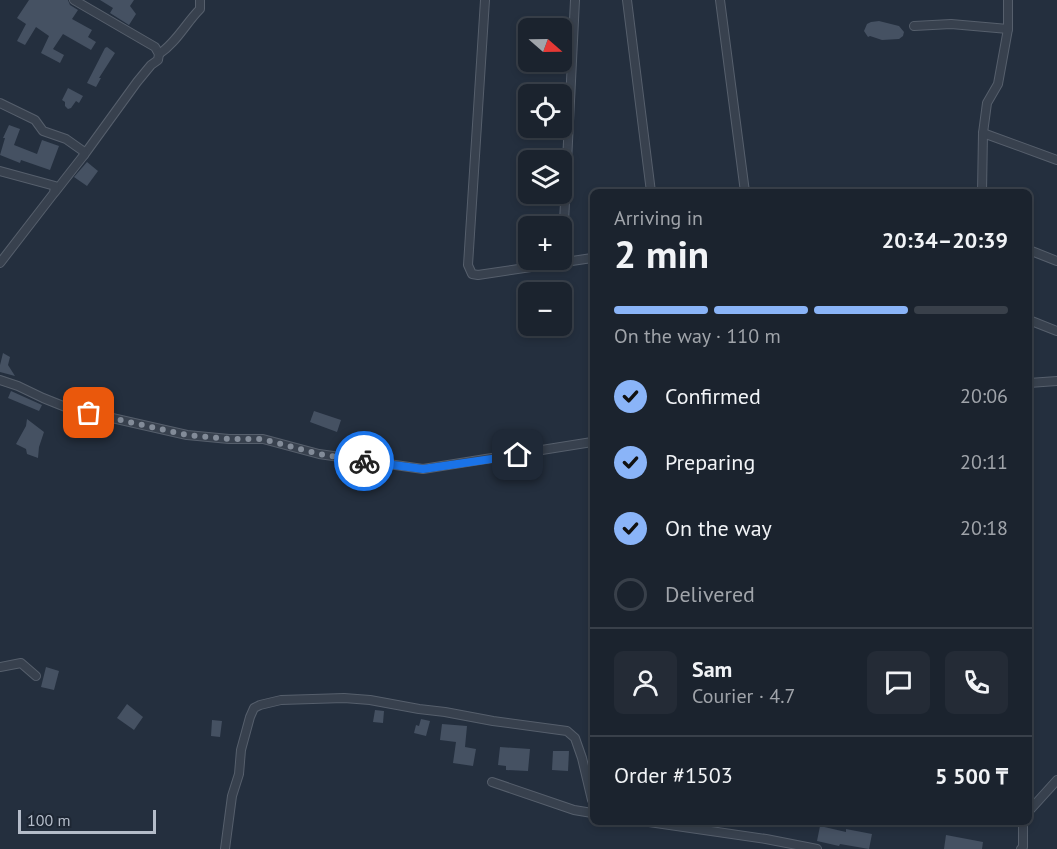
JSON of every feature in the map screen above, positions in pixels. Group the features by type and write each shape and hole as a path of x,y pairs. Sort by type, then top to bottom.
{"street":[{"path":"0,263 137,82 158,60 159,54 155,47 74,0"},
{"path":"159,54 168,48 189,19 200,9 200,0"},
{"path":"485,0 468,265 472,274 478,275 518,269"},
{"path":"564,216 575,0"},
{"path":"627,0 651,189"},
{"path":"720,0 745,189"},
{"path":"982,189 983,133 987,103 999,84 1008,29 1008,0"},
{"path":"914,26 951,24 1008,29"},
{"path":"0,103 35,120 43,131 66,139 83,151 84,155"},
{"path":"983,133 1057,160"},
{"path":"0,171 55,186 54,193"},
{"path":"1032,251 1057,261"},
{"path":"572,261 590,258"},
{"path":"1032,321 1057,331"},
{"path":"0,380 68,408 176,432 229,439 262,439 319,454 423,469 590,442"},
{"path":"1032,383 1057,381"},
{"path":"0,667 21,663 36,676"},
{"path":"225,849 232,796 239,774 241,750 250,717 254,708 281,700 361,699 567,731 575,738 590,792"},
{"path":"1032,808 1057,780"},
{"path":"492,782 574,810 590,813"},
{"path":"670,825 817,849"},
{"path":"1022,849 1023,825"}],"building":[{"path":"29,0 68,0 70,5 78,10 72,19 92,30 88,37 96,42 91,50 63,34 53,49 64,55 60,63 41,53 49,36 36,27 25,45 17,41 26,24 17,18"},
{"path":"100,0 134,0 130,6 136,14 129,25 110,13 113,8"},
{"path":"879,21 899,26 904,32 903,36 899,39 882,40 868,37 864,31 867,24"},
{"path":"107,47 115,53 96,87 87,83"},
{"path":"68,88 83,96 79,103 76,101 68,109 62,100"},
{"path":"9,125 20,129 14,145 37,154 42,140 59,146 50,170 21,160 20,163 0,155 5,138 3,138"},
{"path":"87,162 98,171 87,186 74,177"},
{"path":"3,353 10,357 8,365 15,376 0,372"},
{"path":"11,391 42,405 39,411 8,398"},
{"path":"314,411 341,420 337,432 310,422"},
{"path":"27,419 44,432 38,458 27,454 26,449 16,444 26,426"},
{"path":"46,667 59,671 54,690 41,687"},
{"path":"127,704 143,717 134,730 117,718"},
{"path":"375,710 384,711 383,723 373,722"},
{"path":"421,719 430,721 426,736 414,733"},
{"path":"212,720 222,721 220,737 211,736"},
{"path":"442,724 467,726 465,747 476,749 473,766 453,763 456,742 440,740"},
{"path":"500,747 530,749 528,771 506,770 506,766 498,765"},
{"path":"553,751 569,751 568,771 552,770"},
{"path":"820,826 846,832 846,829 872,834 869,849 817,841"},
{"path":"946,835 983,842 982,849 944,849"}],"way so far":[{"path":"89,413 187,435 262,439 295,449 364,461"}],"route":[{"path":"364,461 423,469 518,455"}]}
